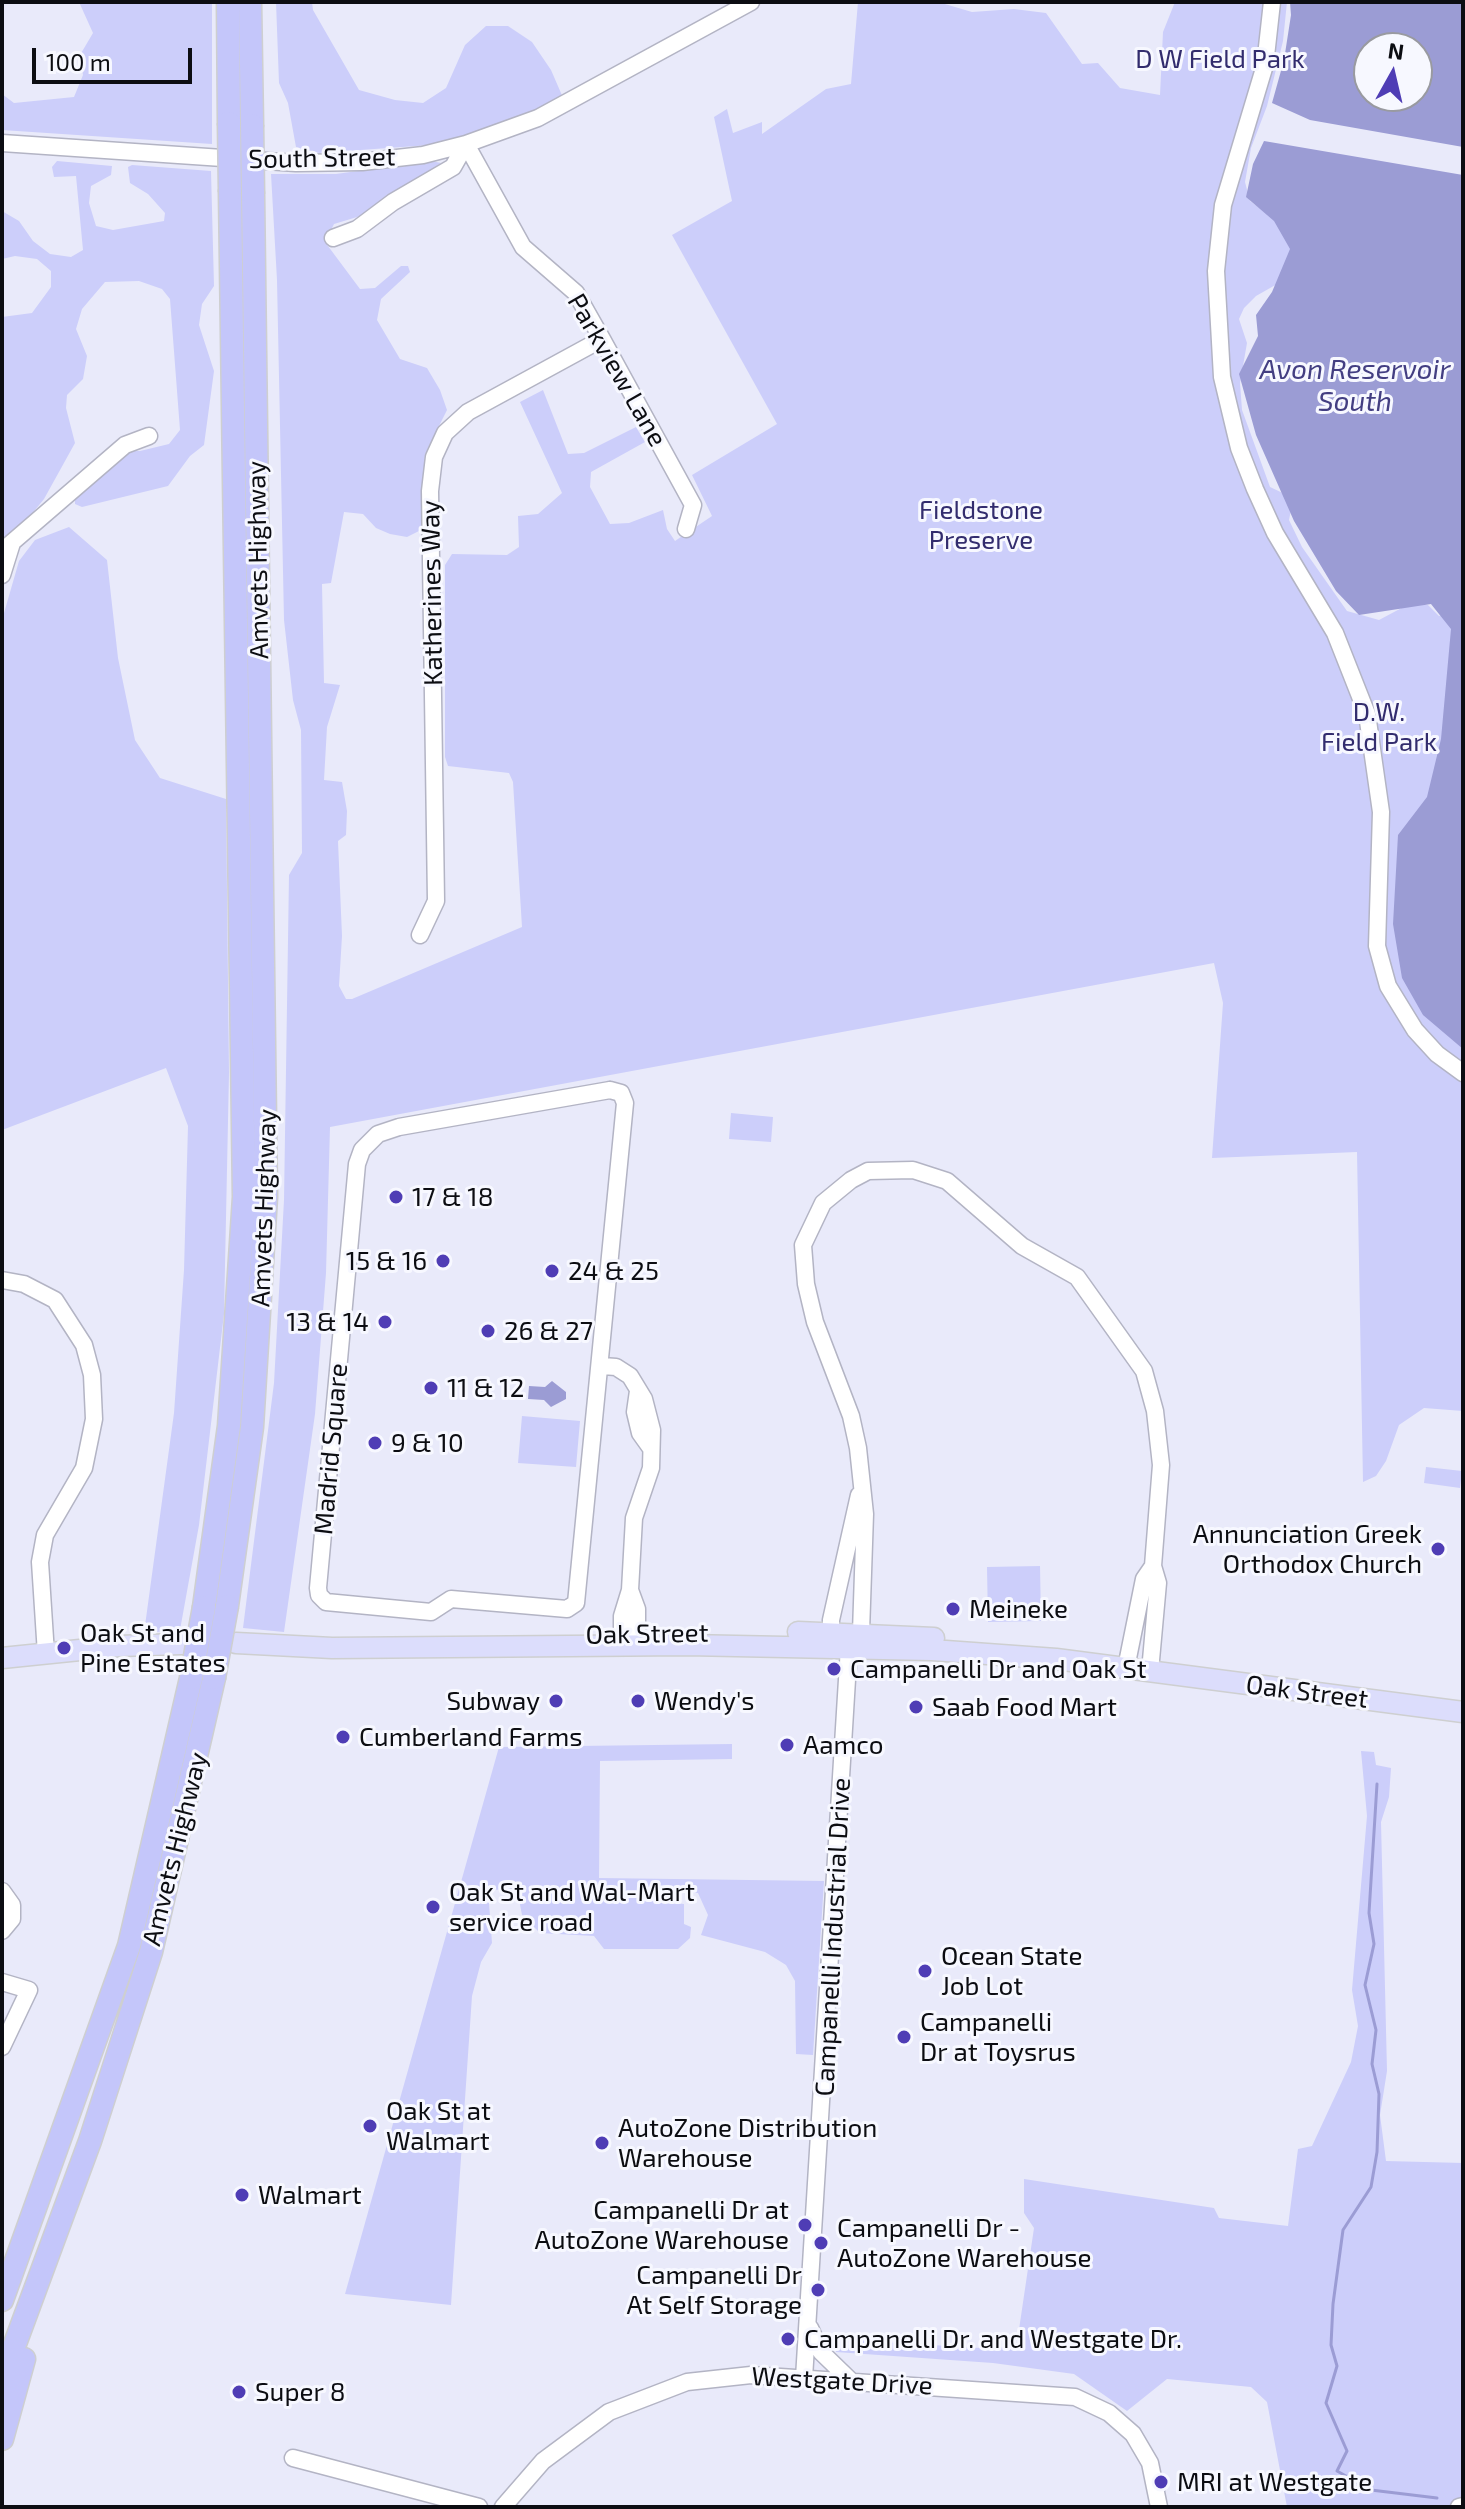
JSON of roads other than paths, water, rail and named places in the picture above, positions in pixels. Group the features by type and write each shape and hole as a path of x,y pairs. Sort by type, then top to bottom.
{"highway":[{"name":"Amvets Highway","path":"2,2299 129,1946 203,1678 227,1606 252,1427 267,1169 240,124 228,2"},
{"name":"Amvets Highway","path":"240,124 250,2"},
{"name":"Amvets Highway","path":"2,2379 44,2270 151,1952 203,1678 204,1607 229,1426 244,1197 242,193"},
{"path":"2,2439 44,2270"}],"main road":[{"name":"Oak Street","path":"2,1658 136,1645 236,1643 332,1648 831,1632 855,1640"},
{"name":"Oak Street","path":"630,1640 855,1640 1007,1646 1056,1659 1463,1712"}],"street":[{"name":"South Street","path":"2,143 308,163 392,159 466,144 558,108 751,2"},
{"path":"1272,2 1268,54 1223,205 1216,271 1220,360 1232,423 1255,489 1275,533 1343,651 1367,714 1378,774 1381,836 1376,918 1381,965 1396,1002 1415,1030 1437,1054 1463,1073"},
{"path":"333,238 357,229 393,202 453,167 466,144"},
{"name":"Parkview Lane","path":"466,144 523,247 576,293 693,505 686,529"},
{"name":"Katherines Way","path":"420,935 436,901 430,491 434,457 445,433 468,412 602,339"},
{"path":"2,575 7,547 125,445 149,436"},
{"name":"Madrid Square","path":"610,1090 621,1093 625,1103 610,1236 602,1366 577,1596 573,1607 451,1599 437,1610 424,1612 331,1604 321,1599 318,1588 357,1164 370,1141 399,1127 610,1090"},
{"name":"Campanelli Industrial Drive","path":"804,2378 865,1514 856,1434 815,1322 806,1284 803,1245 823,1203 851,1180 868,1171 892,1169 929,1173 964,1193 1022,1246 1077,1277 1139,1363 1155,1411 1161,1465 1153,1566"},
{"path":"2,1280 24,1284 55,1300 84,1345 92,1375 94,1419 84,1468 45,1535 40,1562 46,1654"},
{"path":"602,1366 624,1371 648,1410 652,1430 651,1468 634,1518 630,1590 637,1609 630,1640"},
{"path":"831,1632 836,1588 860,1490"},
{"path":"1126,1668 1144,1579 1153,1566"},
{"path":"1150,1671 1158,1583 1153,1566"},
{"path":"2,1891 9,1897 12,1919 2,1931"},
{"path":"2,1982 29,1990 2,2047"},
{"path":"808,2322 821,2352 853,2381"},
{"name":"Westgate Drive","path":"503,2507 526,2479 566,2442 609,2412 687,2382 751,2375 1059,2395 1093,2403 1122,2422 1142,2447 1156,2481 1159,2507"},
{"path":"293,2458 479,2507"}],"water":[{"path":"1290,2 1463,2 1463,147 1310,120 1272,103 1284,60"},
{"name":"Avon Reservoir South","path":"1264,141 1463,175 1463,1049 1423,1015 1402,978 1393,924 1398,835 1427,797 1441,739 1451,629 1431,604 1359,615 1336,591 1294,521 1256,435 1239,374 1258,336 1256,315 1272,292 1290,249 1274,221 1246,197 1253,164"},
{"path":"552,1381 566,1392 566,1399 551,1407 544,1400 528,1399 529,1386 545,1387"}],"waterway":[{"path":"1377,1784 1369,1913 1374,1944 1365,1985 1376,2030 1372,2064 1379,2094 1377,2152 1371,2187 1343,2230 1331,2345 1337,2366 1326,2403 1347,2451 1337,2471 1371,2490 1437,2498"}],"place":[{"name":"17 & 18","path":"396,1197"},
{"name":"15 & 16","path":"443,1261"},
{"name":"24 & 25","path":"552,1271"},
{"name":"13 & 14","path":"385,1322"},
{"name":"26 & 27","path":"488,1331"},
{"name":"11 & 12","path":"431,1388"},
{"name":"9 & 10","path":"375,1443"},
{"name":"Annunciation Greek Orthodox Church","path":"1438,1549"},
{"name":"Meineke","path":"953,1609"},
{"name":"Oak St and Pine Estates","path":"64,1648"},
{"name":"Campanelli Dr and Oak St","path":"834,1669"},
{"name":"Subway","path":"556,1701"},
{"name":"Wendy's","path":"638,1701"},
{"name":"Saab Food Mart","path":"916,1707"},
{"name":"Cumberland Farms","path":"343,1737"},
{"name":"Aamco","path":"787,1745"},
{"name":"Oak St and Wal-Mart service road","path":"433,1907"},
{"name":"Ocean State Job Lot","path":"925,1971"},
{"name":"Campanelli Dr at Toysrus","path":"904,2037"},
{"name":"Oak St at Walmart","path":"370,2126"},
{"name":"AutoZone Distribution Warehouse","path":"602,2143"},
{"name":"Walmart","path":"242,2195"},
{"name":"Campanelli Dr at AutoZone Warehouse","path":"805,2225"},
{"name":"Campanelli Dr - AutoZone Warehouse","path":"821,2243"},
{"name":"Campanelli Dr At Self Storage","path":"818,2290"},
{"name":"Campanelli Dr. and Westgate Dr.","path":"788,2339"},
{"name":"Super 8","path":"239,2392"},
{"name":"MRI at Westgate","path":"1161,2482"}],"park label":[{"name":"D W Field Park","path":"1220,59"},
{"name":"Fieldstone Preserve","path":"981,525"},
{"name":"D.W. Field Park","path":"1379,727"}]}
